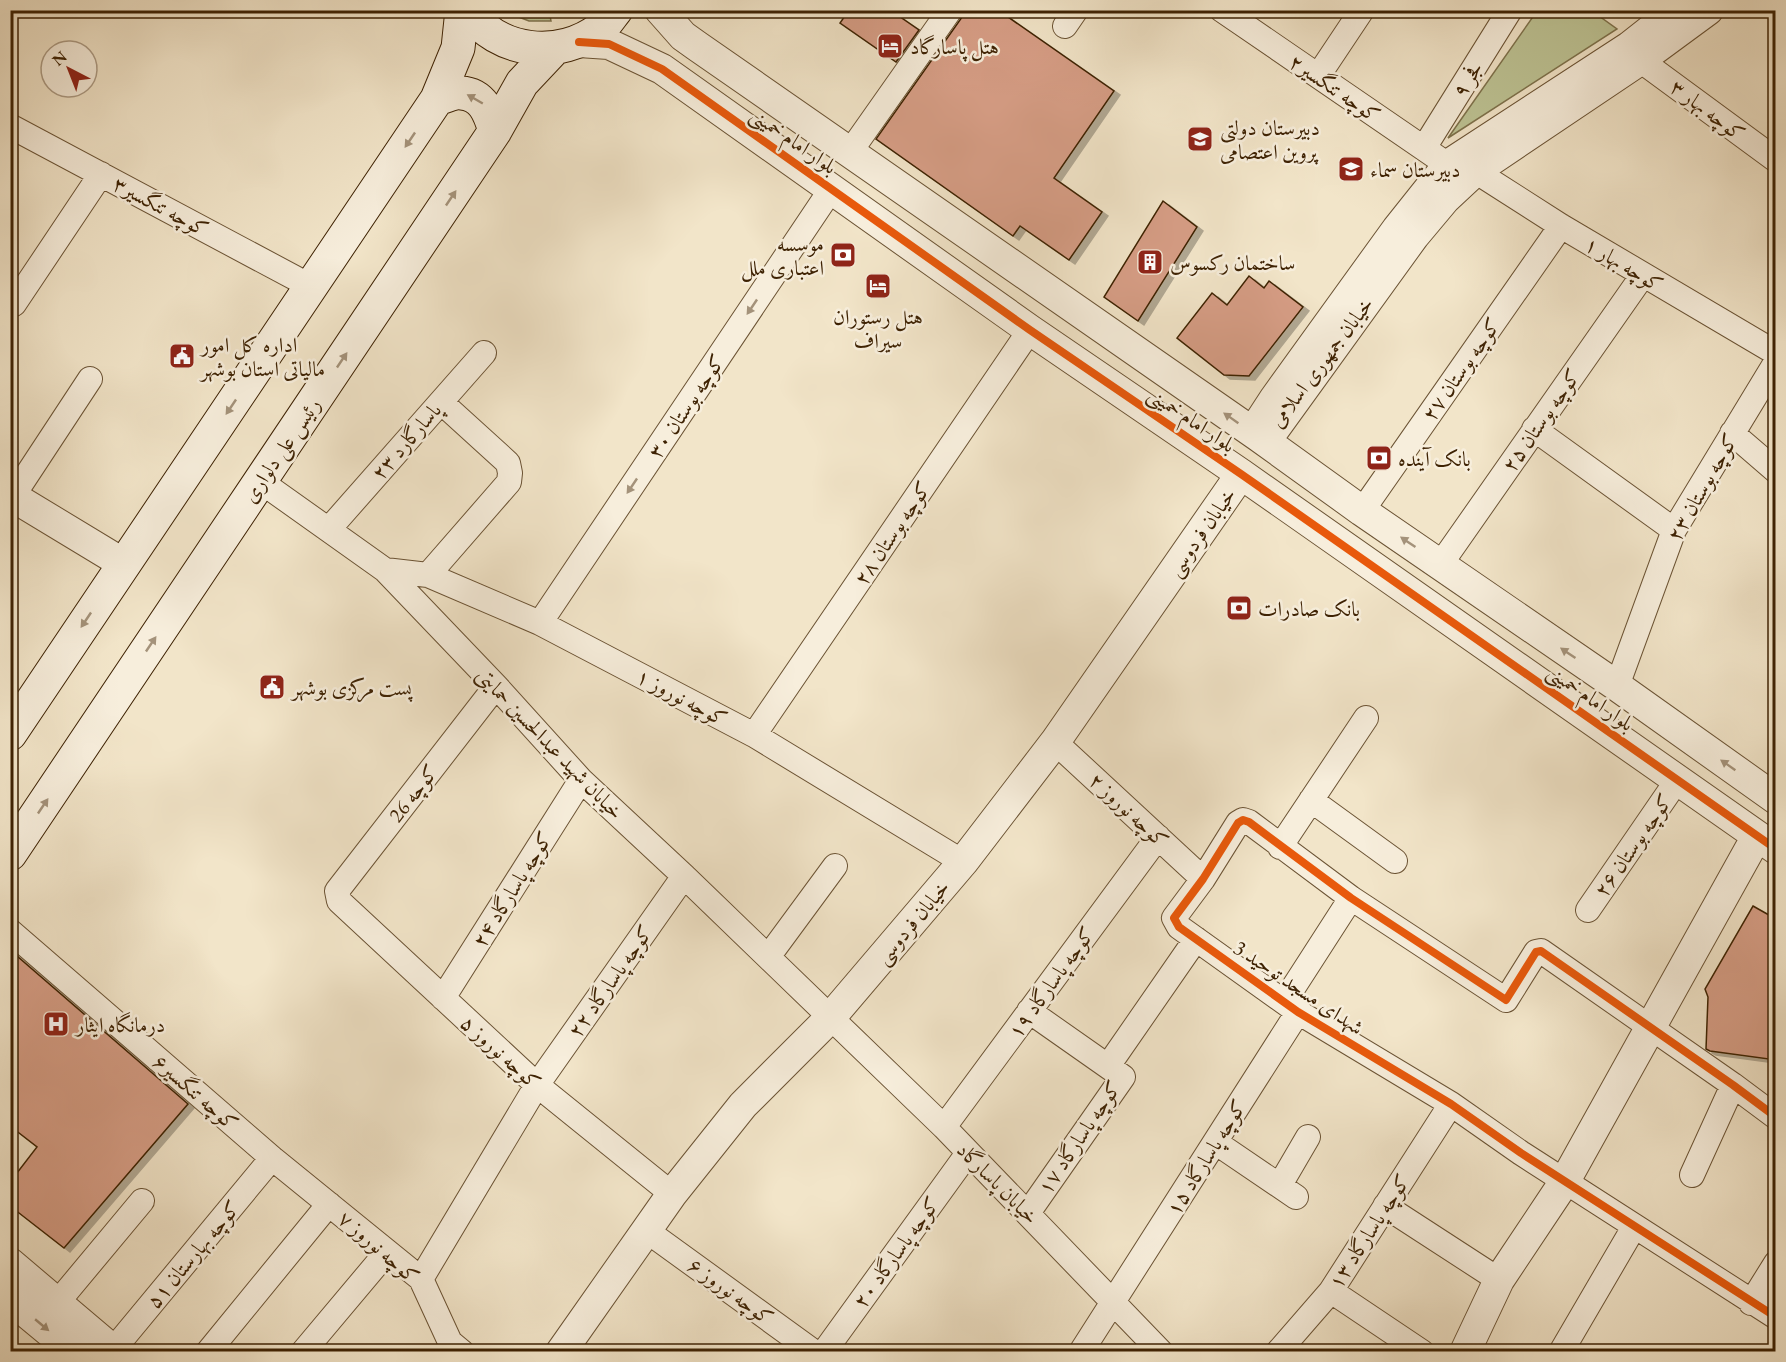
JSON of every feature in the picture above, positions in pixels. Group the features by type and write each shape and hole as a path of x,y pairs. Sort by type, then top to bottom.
{"main road":[{"path":"10,734 437,99 458,48 462,10"},
{"path":"468,10 496,37 524,48 566,45"},
{"name":"رئیس علی دلواری","path":"10,854 495,131 522,83 566,45 602,27 616,10"},
{"path":"437,99 461,93 479,99 490,112 495,131"}],"street":[{"name":"بلوار امام خمینی","path":"660,10 683,36 1776,799"},
{"path":"850,152 950,10"},
{"name":"کوچه تنگسیر۲","path":"1222,10 1424,148 1462,168"},
{"path":"1318,76 1362,10"},
{"name":"فجر ۹","path":"1424,148 1510,10"},
{"name":"خیابان جمهوری اسلامی","path":"1258,436 1260,421 1282,403 1397,228 1462,168 1676,10"},
{"name":"خیابان جمهوری اسلامی","path":"1462,168 1640,60 1708,10"},
{"path":"662,69 655,56 659,44 669,35 683,36"},
{"name":"بلوار امام خمینی","path":"566,45 609,44 662,69 1030,330 1241,474 1766,842"},
{"name":"کوچه بهار ۳","path":"1640,60 1776,160"},
{"name":"کوچه تنگسیر۳","path":"10,126 312,287"},
{"name":"کوچه بهار ۱","path":"1462,168 1776,353"},
{"path":"14,304 101,174"},
{"name":"کوچه بوستان ۳۰","path":"540,623 832,188"},
{"name":"کوچه بوستان ۲۷","path":"1362,511 1561,226"},
{"name":"کوچه بوستان ۲۵","path":"1440,565 1643,275"},
{"name":"کوچه بوستان ۲۸","path":"754,735 1030,330"},
{"name":"پاسارگارد ۲۳","path":"329,529 484,353"},
{"name":"کوچه بوستان ۲۳","path":"1617,686 1674,530 1776,362"},
{"path":"90,379 12,496 124,564"},
{"path":"428,575 509,482 510,472 508,463 441,402"},
{"path":"1534,429 1674,530"},
{"path":"1732,434 1776,471"},
{"name":"خیابان فردوسی","path":"561,1352 672,1194 743,1105 831,1017 963,862 1056,742 1241,474"},
{"name":"خیابان شهید عبدالحسین حمایتی","path":"260,481 385,570 496,686 581,780 831,1017"},
{"name":"کوچه نوروز ۱","path":"385,570 428,575 540,623 754,735 963,862"},
{"name":"کوچه 26","path":"339,901 337,891 496,686"},
{"path":"1280,847 1366,718"},
{"name":"کوچه نوروز ۲","path":"1056,742 1203,879"},
{"name":"کوچه پاسارگاد ۲۴","path":"442,998 581,780"},
{"name":"کوچه بوستان ۲۶","path":"1588,910 1678,780"},
{"path":"1311,800 1395,861"},
{"path":"1203,879 1238,824 1243,820 1249,822 1351,898 1506,1000 1536,952 1541,951 1776,1117"},
{"name":"کوچه پاسارگاد ۱۹","path":"944,1127 1158,837"},
{"path":"1465,1352 1499,1280 1565,1180 1651,1027 1766,842"},
{"path":"768,957 835,866"},
{"name":"کوچه پاسارگاد ۲۲","path":"421,1279 537,1085 684,876"},
{"name":"شهدای مسجد توحید 3","path":"1203,879 1174,918 1176,924 1291,1007 1451,1104 1521,1153 1776,1317"},
{"name":"کوچه پاسارگاد ۱۵","path":"1081,1352 1215,1142 1351,898"},
{"name":"کوچه نوروز ۵","path":"339,901 537,1085 672,1194"},
{"name":"کوچه تنگسیر۶","path":"10,931 272,1158 329,1204"},
{"path":"1029,1011 1108,1066 1196,939"},
{"name":"خیابان پاسارگاد","path":"831,1017 944,1127 1161,1352"},
{"name":"کوچه پاسارگاد ۱۷","path":"1028,1213 1122,1080 1122,1075 1108,1066"},
{"path":"1692,1175 1733,1085"},
{"name":"کوچه پاسارگاد ۱۳","path":"1278,1352 1331,1291 1451,1104"},
{"path":"1215,1142 1288,1191 1308,1137"},
{"name":"کوچه پاسارگاد ۲۰","path":"824,1352 968,1153"},
{"name":"کوچه بهارستان ۵۱","path":"114,1351 272,1158"},
{"path":"57,1303 142,1201"},
{"path":"208,1352 329,1204"},
{"name":"کوچه نوروز ۷","path":"329,1204 421,1279 451,1348"},
{"path":"1385,1206 1499,1280"},
{"path":"1572,1348 1634,1227"},
{"name":"کوچه نوروز ۶","path":"647,1231 814,1352"},
{"path":"303,1352 387,1252"},
{"path":"10,1263 114,1351"},
{"path":"1751,1303 1776,1263"},
{"path":"1331,1291 1422,1352"},
{"path":"10,1299 74,1352"}],"green space":[{"path":"503,11 549,11 551,21 529,21"},
{"path":"1537,11 1592,11 1617,29 1448,138"}],"building":[{"name":"هتل پاسارگاد","path":"849,10 890,10 919,30 896,62 840,23"},
{"path":"967,10 998,10 1114,91 1054,178 1102,212 1069,260 1020,226 1013,236 876,139"},
{"name":"ساختمان رکسوس","path":"1163,201 1197,227 1138,321 1104,297"},
{"path":"1249,276 1264,288 1269,281 1303,307 1249,376 1224,375 1177,338 1212,293 1227,305"},
{"path":"1753,906 1776,919 1776,1060 1706,1049 1708,997 1705,989"},
{"name":"درمانگاه ایثار","path":"10,950 188,1104 64,1248 10,1206 10,1182 37,1147 10,1126"}],"cycle path":[{"path":"579,42 609,44 662,69 1030,330 1241,474 1776,849"},
{"path":"1776,1117 1541,951 1536,952 1506,1000 1351,898 1249,822 1243,820 1238,823 1203,879 1174,918 1179,927 1298,1012 1451,1104 1521,1153 1776,1317"}],"place":[{"name":"هتل پاسارگاد","path":"890,46"},
{"name":"دبیرستان دولتی پروین اعتصامی","path":"1200,139"},
{"name":"دبیرستان سماء","path":"1351,169"},
{"name":"موسسه اعتباری ملل","path":"843,255"},
{"name":"ساختمان رکسوس","path":"1150,262"},
{"name":"هتل رستوران سیراف","path":"878,286"},
{"name":"اداره کل امور مالیاتی استان بوشهر","path":"182,356"},
{"name":"بانک آینده","path":"1379,458"},
{"name":"بانک صادرات","path":"1239,608"},
{"name":"پست مرکزی بوشهر","path":"272,687"},
{"name":"درمانگاه ایثار","path":"56,1024"}]}
